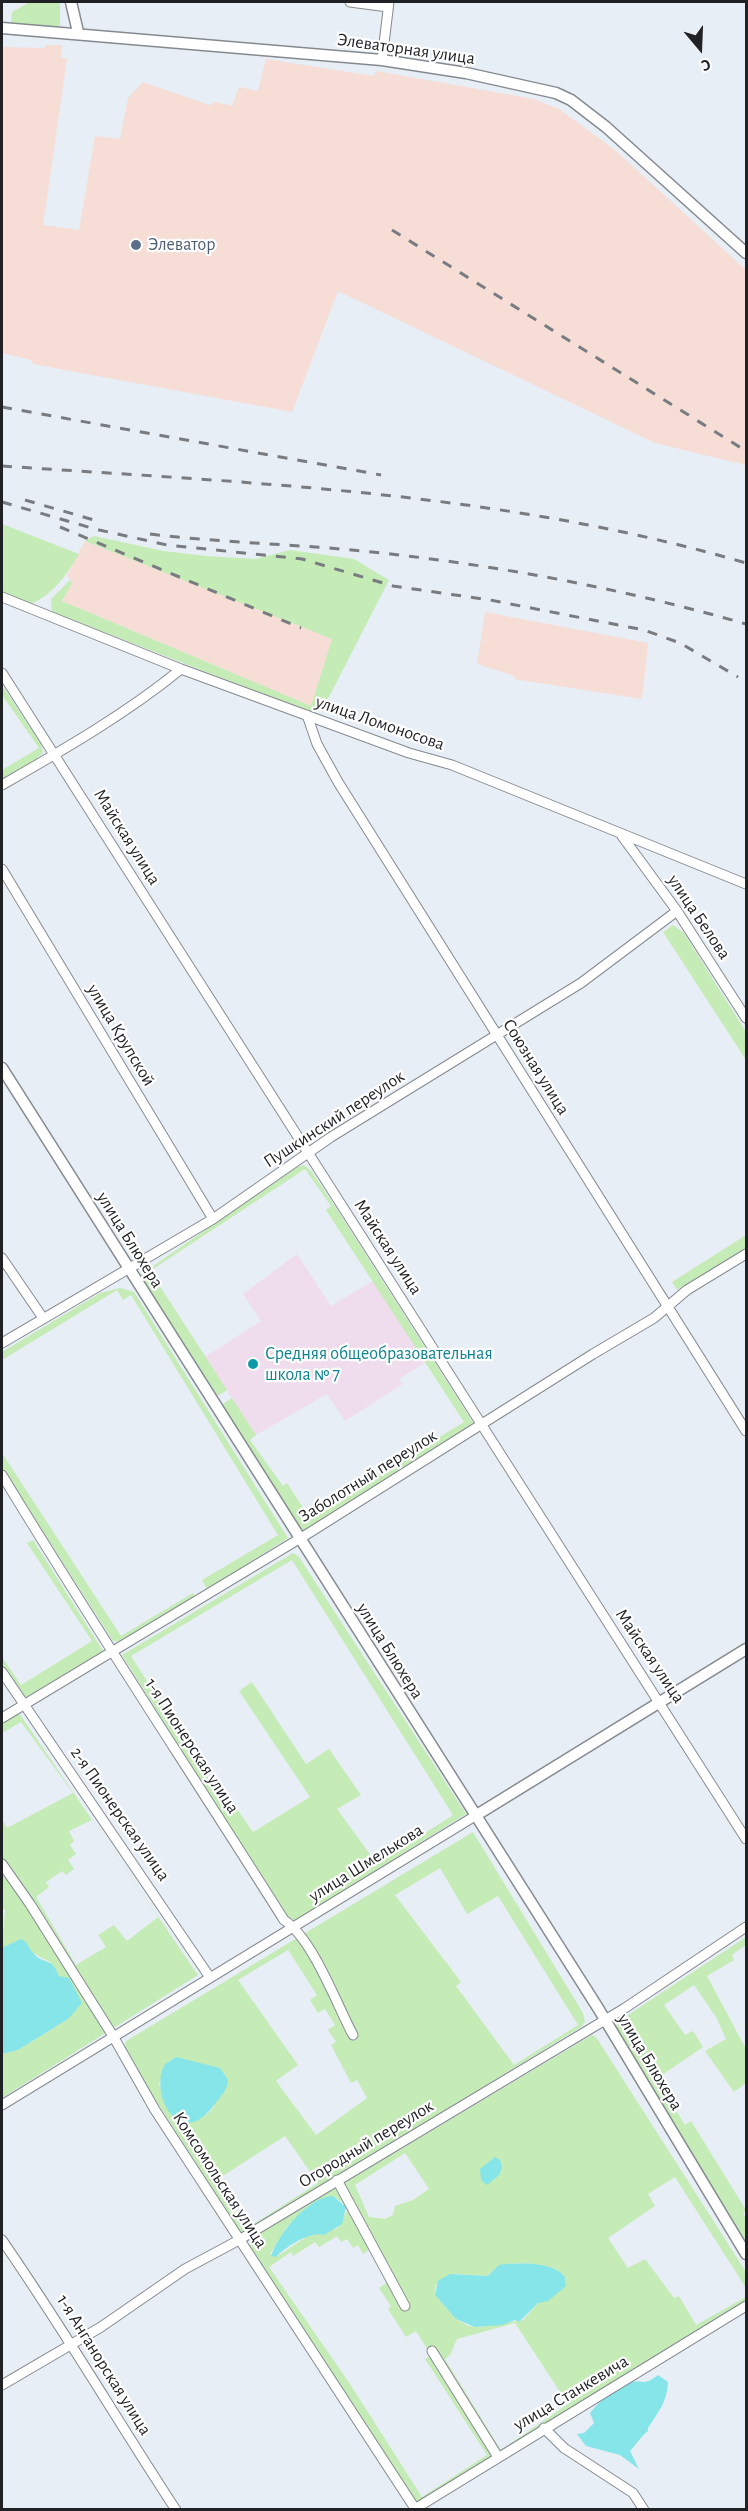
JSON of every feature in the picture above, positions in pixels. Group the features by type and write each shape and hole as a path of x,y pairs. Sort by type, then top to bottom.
{"street":[{"path":"71,2 78,32"},
{"path":"350,2 389,4 382,60"},
{"name":"Элеваторная улица","path":"2,28 78,32 382,60 508,81 556,93 571,100 606,127 747,253"},
{"name":"улица Ломоносова","path":"2,597 181,669 409,753 452,765 622,836 747,884"},
{"path":"2,785 55,755 125,710 181,669"},
{"name":"Майская улица","path":"2,673 747,1839"},
{"name":"Союзная улица","path":"307,715 317,744 329,767 747,1431"},
{"name":"улица Белова","path":"622,836 677,911 747,1018"},
{"name":"улица Крупской","path":"2,869 213,1219"},
{"name":"Пушкинский переулок","path":"2,1343 213,1219 309,1154 581,983 677,911"},
{"name":"улица Блюхера","path":"2,1068 604,2019 747,2254"},
{"name":"Заболотный переулок","path":"2,1718 299,1539 654,1318 687,1290 747,1254"},
{"path":"2,1258 43,1318"},
{"name":"1-я Пионерская улица","path":"2,1475 110,1652 200,1787 284,1920 294,1927 308,1946 353,2035"},
{"name":"улица Шмелькова","path":"2,2105 209,1976 294,1927 747,1649"},
{"name":"2-я Пионерская улица","path":"2,1672 209,1976"},
{"name":"Комсомольская улица","path":"2,1864 30,1904 113,2036 155,2110 415,2509"},
{"name":"Огородный переулок","path":"2,2385 185,2269 239,2240 625,2008 747,1927"},
{"path":"337,2180 405,2306"},
{"name":"1-я Анганорская улица","path":"2,2240 59,2323 70,2344 176,2510"},
{"name":"улица Станкевича","path":"415,2509 544,2428 747,2306"},
{"path":"432,2351 498,2457"},
{"path":"544,2428 564,2448 633,2493 644,2510"}],"shaded area":[{"path":"46,45 62,45 61,58 67,59 43,225 79,230 95,136 120,139 128,98 143,82 209,105 216,102 232,106 239,87 258,91 266,59 374,76 376,71 534,99 559,109 616,151 746,270 746,465 655,443 338,291 292,412 33,364 31,360 2,353 2,47 45,48"},
{"path":"85,541 332,639 311,706 62,601 72,583 67,575"},
{"path":"485,612 648,643 642,699 514,679 515,676 477,664"},
{"path":"297,1254 331,1306 373,1281 426,1362 399,1379 403,1384 345,1421 327,1394 256,1435 205,1357 261,1321 243,1294"}],"green space":[{"path":"30,2 60,2 60,25 54,28 11,23 12,12"},
{"path":"2,524 79,554 65,576 53,589 31,604 2,591"},
{"path":"94,536 164,551 206,556 256,559 290,550 354,559 389,580 329,697 320,710 312,713 52,612 51,599 70,580 72,583 62,601 311,706 332,639 85,541"},
{"path":"2,685 41,744 43,752 36,760 2,781 2,770 39,748 2,695"},
{"path":"673,925 684,933 746,1032 746,1060 663,932"},
{"path":"304,1165 312,1172 336,1208 474,1424 301,1532 221,1405 232,1398 256,1435 250,1440 283,1486 287,1483 309,1517 464,1422 326,1210 331,1206 305,1169 150,1271 227,1390 216,1397 140,1275 297,1167"},
{"path":"746,1235 746,1248 677,1290 672,1282"},
{"path":"120,1288 134,1292 288,1538 207,1589 202,1580 278,1535 131,1295 123,1300 117,1290 2,1360 2,1352 100,1293"},
{"path":"2,1453 121,1636 193,1593 195,1597 121,1642 113,1641 2,1467"},
{"path":"33,1540 103,1651 23,1699 2,1667 2,1657 21,1685 92,1641 27,1543"},
{"path":"293,1553 299,1557 466,1814 295,1921 284,1914 122,1655","holes":["292,1560 453,1815 377,1864 337,1809 361,1795 329,1749 306,1764 252,1682 239,1691 310,1797 253,1832 232,1802 226,1806 131,1656"]},
{"path":"19,1713 198,1975 2,2098 2,2054 18,2050 68,2019 59,1976 49,1961 20,1947 2,1948 5,1910 2,1907 2,1819 7,1828 73,1793 21,1722 2,1733 2,1723","holes":["92,1820 158,1917 127,1941 114,1925 98,1935 106,1947 76,1965 36,1897 49,1887 46,1882 62,1871 66,1875 74,1869 68,1860 76,1854 70,1845 74,1841 69,1831"]},
{"path":"473,1832 583,2013 585,2022 581,2027 242,2234 124,2051 126,2041","holes":["440,1868 467,1914 498,1896 578,2025 514,2065 456,1986 461,1982 395,1895","288,1950 317,1995 310,2000 318,2013 325,2009 335,2025 328,2030 336,2042 331,2045 351,2083 357,2080 367,2098 316,2135 276,2081 298,2065 238,1980","176,2057 199,2064 214,2106 210,2111 196,2118 172,2116 159,2085 165,2064","285,2136 318,2183 246,2229 215,2181"]},
{"path":"746,1937 746,1945 732,1955 734,1960 707,1976 746,2049 746,2083 734,2092 705,2051 726,2039 716,2017 694,1985 664,2005 685,2035 693,2031 703,2047 662,2075 681,2105 675,2109 685,2125 691,2121 746,2210 743,2213 746,2219 746,2241 615,2027 628,2015"},
{"path":"592,2035 596,2037 746,2272 746,2288 675,2177 648,2194 655,2206 608,2238 628,2268 645,2259 674,2298 679,2296 696,2325 746,2297 746,2302 416,2505 250,2249 249,2243 254,2237","holes":["405,2153 429,2189 413,2200 395,2206 393,2215 385,2219 369,2217 355,2185","333,2196 342,2202 347,2210 338,2228 309,2235 276,2257 270,2254 287,2227 310,2205","337,2236 341,2242 347,2239 353,2248 358,2245 363,2254 369,2250 389,2281 379,2288 391,2306 388,2309 406,2337 416,2331 431,2355 425,2359 487,2455 422,2497 350,2384 269,2267 291,2252 293,2256 315,2242 319,2247","506,2264 546,2266 560,2272 565,2277 566,2286 538,2303 523,2320 481,2327 469,2326 456,2319 435,2295 436,2285 455,2274 488,2276 495,2269","515,2323 568,2404 501,2450 445,2359 450,2355 457,2339"]}],"water":[{"path":"21,1939 38,1957 50,1963 59,1976 69,1978 82,2003 68,2019 18,2050 2,2054 2,1948"},
{"path":"176,2057 220,2068 228,2080 225,2091 214,2105 201,2118 190,2123 179,2121 170,2113 164,2103 161,2090 161,2076 165,2064"},
{"path":"495,2157 500,2160 502,2168 499,2175 487,2185 481,2180 480,2169"},
{"path":"333,2196 346,2207 342,2224 324,2235 312,2235 298,2241 276,2257 271,2256 280,2238 295,2218 313,2203"},
{"path":"538,2264 554,2268 565,2277 566,2286 548,2301 538,2303 519,2322 515,2320 502,2325 475,2327 456,2319 435,2295 438,2281 450,2274 488,2276 499,2265"},
{"path":"658,2375 668,2382 664,2401 648,2431 630,2451 639,2469 620,2455 586,2446 577,2434 584,2433 594,2423 590,2413 598,2404 626,2383 647,2382"}],"railway":[{"path":"392,230 746,451"},
{"path":"2,407 381,475"},
{"path":"2,466 283,485 470,506 563,520 655,539 746,563"},
{"path":"25,500 94,520"},
{"path":"2,502 95,529 167,545 302,559 393,586 490,600 644,630 680,643 738,677"},
{"path":"60,527 301,628"},
{"path":"150,534 344,549 513,571 607,589 746,624"}],"place":[{"name":"Элеватор","path":"136,245"},
{"name":"Средняя общеобразовательная школа № 7","path":"253,1364"}]}
